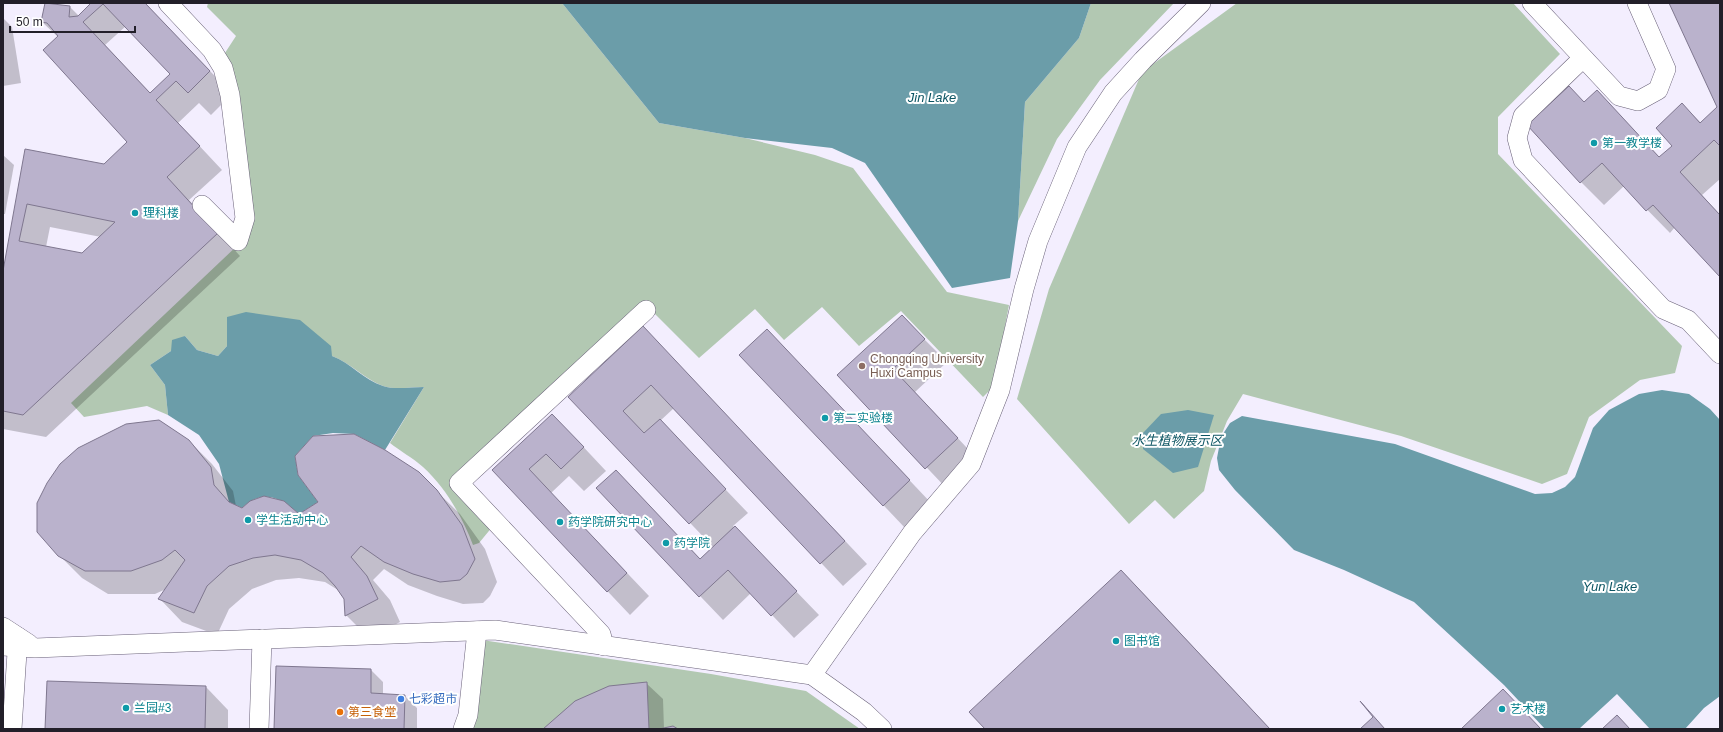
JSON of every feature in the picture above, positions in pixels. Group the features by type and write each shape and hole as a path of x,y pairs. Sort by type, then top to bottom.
{"lane":[{"path":"168,3 212,50 223,68 230,95 245,218 238,241 202,205"},
{"path":"812,675 912,533 971,464 1000,390 1024,289 1038,241 1077,147 1113,93 1143,60 1201,3"},
{"path":"1532,3 1619,96 1638,101 1658,90 1666,69 1637,3"},
{"path":"1583,58 1523,116 1516,138 1523,160 1663,309 1688,320 1720,354"},
{"path":"604,646 601,634 459,483 646,310"},
{"path":"12,729 10,639 35,648 494,630 812,675 864,712 882,729"},
{"path":"463,729 468,715 478,631"},
{"path":"259,729 262,639"}],"green space":[{"path":"208,3 562,3 659,123 745,138 815,155 853,168 947,292 1009,305 994,386 983,397 901,311 859,346 822,307 784,340 755,309 699,358 644,303 452,482 493,526 479,543 473,545 464,523 439,484 419,464 390,443 424,387 398,388 383,386 332,356 227,346 218,356 197,350 185,336 171,351 150,365 165,385 168,415 147,406 84,417 71,403 240,243 223,56 236,36 207,7"},
{"path":"1091,3 1174,3 1100,80 1057,139 1018,221 1025,102 1079,38"},
{"path":"1237,3 1513,3 1560,54 1498,117 1498,154 1682,346 1675,373 1640,380 1589,417 1567,474 1542,484 1401,436 1243,394 1227,421 1211,461 1204,491 1174,519 1155,500 1129,524 1017,399 1049,289 1142,72"},
{"path":"482,640 711,674 806,691 860,729 470,729"}],"water":[{"name":"Jin Lake","path":"562,3 1091,3 1079,38 1025,102 1018,221 1010,278 952,288 865,163 832,148 745,138 659,123"},
{"path":"246,312 300,320 331,346 332,356 339,359 370,380 383,386 392,388 424,387 385,450 354,434 333,433 313,436 295,456 298,475 318,502 299,514 279,500 272,498 257,498 242,508 229,502 219,464 199,435 168,415 165,385 150,365 171,351 172,340 185,336 197,350 218,356 227,346 227,317"},
{"name":"Yun Lake","path":"1662,390 1689,394 1710,409 1720,420 1720,696 1704,708 1685,729 1650,729 1617,694 1579,729 1545,729 1504,685 1414,602 1344,570 1294,550 1235,490 1219,470 1217,458 1221,437 1230,423 1242,416 1395,444 1535,494 1552,493 1565,487 1575,477 1593,428 1609,410 1639,394"},
{"name":"水生植物展示区","path":"1188,410 1214,415 1198,467 1173,473 1143,449 1143,433 1161,414"}],"building":[{"name":"理科楼","path":"45,3 70,6 69,17 78,16 91,3 145,3 210,71 188,93 176,81 156,100 200,146 167,177 218,233 23,415 3,411 3,271 25,149 104,164 127,142 43,50 58,36 47,23 41,22","holes":["103,4 170,74 150,93 83,22","27,204 115,222 82,253 19,241"]},
{"name":"第一教学楼","path":"1669,3 1720,3 1720,146 1714,140 1680,172 1720,215 1720,277 1653,205 1646,211 1602,163 1580,183 1527,125 1569,86 1584,102 1597,90 1659,157 1672,146 1656,128 1682,103 1700,123 1717,107"},
{"path":"902,315 925,339 893,369 958,438 925,469 837,375"},
{"path":"643,326 845,541 820,564 651,385 623,411 644,433 660,419 726,489 689,524 568,397"},
{"name":"第二实验楼","path":"767,329 910,480 883,506 739,355"},
{"name":"药学院研究中心","path":"552,414 584,447 561,469 546,454 529,469 627,573 607,592 492,470"},
{"name":"学生活动中心","path":"159,420 189,440 211,467 214,485 229,502 242,508 250,501 264,496 284,501 299,514 318,502 298,475 295,456 313,436 354,434 385,450 419,472 437,490 462,525 475,559 467,574 460,580 440,582 413,574 384,562 361,546 351,557 367,576 378,599 345,616 344,599 335,586 323,573 301,560 275,555 253,558 229,566 207,586 194,613 158,599 185,560 175,550 162,560 131,571 85,571 58,556 37,532 37,503 47,483 60,464 78,448 126,424"},
{"name":"药学院","path":"616,470 700,559 735,526 797,591 771,616 728,570 699,597 596,488"},
{"name":"图书馆","path":"1121,570 1270,729 985,729 969,712"},
{"name":"第三食堂","path":"276,666 371,669 371,693 405,695 404,729 274,729"},
{"name":"兰园#3","path":"47,681 206,686 205,729 45,729"},
{"path":"647,682 649,729 543,729 575,701 609,686"},
{"name":"艺术楼","path":"1503,689 1541,729 1461,729"},
{"path":"1360,701 1385,729 1360,729 1373,717"},
{"path":"1617,715 1630,729 1602,729"},
{"path":"673,726 678,729 659,729"}],"place":[{"name":"第一教学楼","path":"1594,143"},
{"name":"理科楼","path":"135,213"},
{"name":"Chongqing University Huxi Campus","path":"862,366"},
{"name":"第二实验楼","path":"825,418"},
{"name":"学生活动中心","path":"248,520"},
{"name":"药学院研究中心","path":"560,522"},
{"name":"药学院","path":"666,543"},
{"name":"图书馆","path":"1116,641"},
{"name":"七彩超市","path":"401,699"},
{"name":"兰园#3","path":"126,708"},
{"name":"艺术楼","path":"1502,709"},
{"name":"第三食堂","path":"340,712"}]}
